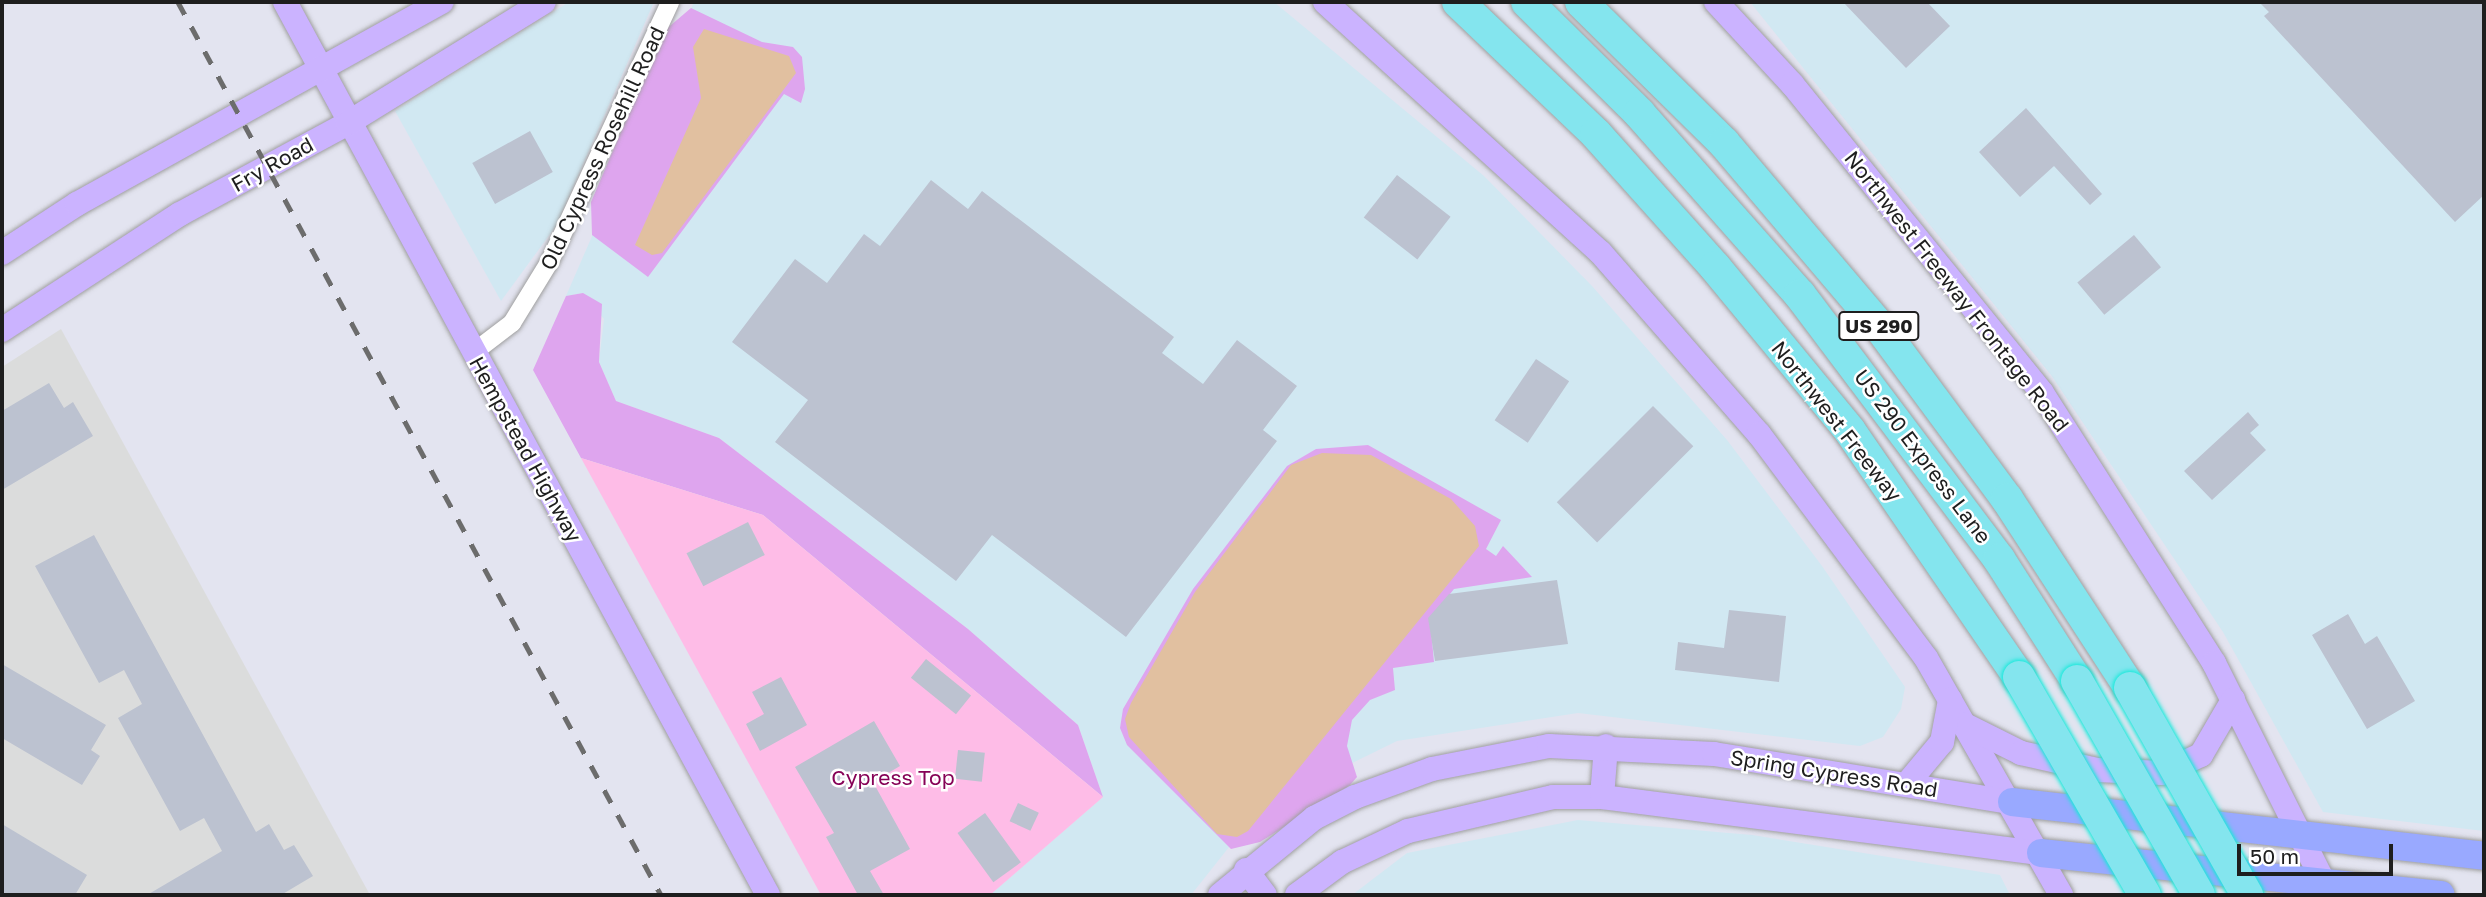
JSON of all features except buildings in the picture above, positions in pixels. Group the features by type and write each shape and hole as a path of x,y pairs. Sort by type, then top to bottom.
{"highway":[{"name":"Northwest Freeway","path":"1458,2 1595,134 1716,267 1850,432 2019,677 2145,895"},
{"name":"US 290 Express Lane","path":"1527,2 1675,152 1800,295 1999,559 2077,681 2199,895"},
{"name":"US 290","path":"1581,2 1715,134 1879,326 2015,510 2130,688 2247,895"}],"main road":[{"name":"Hempstead Highway","path":"285,2 348,123 768,895"},
{"path":"2,253 77,204 323,71 442,2"},
{"name":"Fry Road","path":"2,330 180,214 348,123 544,2"},
{"path":"1325,2 1600,252 1759,434 1926,658 2012,802 2061,895"},
{"name":"Northwest Freeway Frontage Road","path":"1716,2 1792,84 2042,393 2137,536 2233,700 2326,888"},
{"path":"1906,785 1938,748 1950,700"},
{"path":"1963,723 2021,752 2096,770 2162,773 2201,755 2233,700"},
{"path":"1602,797 1606,746"},
{"name":"Spring Cypress Road","path":"1220,895 1246,870 1314,818 1390,783 1498,752 1606,746 1714,754 2012,802 2484,856"},
{"path":"1297,895 1342,862 1447,818 1530,800 1602,797 2326,888 2441,895"},
{"path":"1246,870 1265,895"}],"street":[{"name":"Old Cypress Rosehill Road","path":"474,352 512,323 550,261 670,2"}],"shaded area":[{"path":"569,2 654,2 556,226 501,301 395,111"},
{"path":"694,2 1274,2 1484,176 1592,286 1727,440 1822,566 1905,687 1901,709 1883,737 1860,746 1578,713 1397,741 1342,768 1237,837 1191,895 990,895 1103,797 1078,725 968,629 719,438 616,401 599,362 604,319 583,293 566,296"},
{"path":"1750,2 2484,2 2484,831 2323,812 2223,632 2051,375"},
{"path":"691,8 762,42 793,47 802,57 805,89 801,103 784,94 648,277 592,235 591,202 664,31"},
{"path":"704,29 789,56 796,73 662,253 652,255 635,245 701,98 693,47"},
{"path":"583,293 602,304 599,362 616,401 719,438 968,629 1078,725 1103,797 763,515 581,458 533,370 566,296"},
{"path":"61,329 370,895 2,895 2,367"},
{"path":"1368,445 1501,520 1486,549 1496,556 1503,546 1532,577 1454,589 1430,619 1434,662 1393,668 1395,690 1370,700 1352,720 1347,746 1357,777 1350,785 1260,842 1231,849 1127,745 1120,728 1123,709 1193,589 1287,466 1316,449"},
{"path":"1322,453 1371,455 1451,499 1475,526 1479,546 1248,831 1237,837 1217,834 1129,737 1125,719 1131,703 1195,592 1291,465"},
{"path":"1578,820 1752,835 2000,875 2010,895 1352,895 1407,853"}],"green space":[{"name":"Cypress Top","path":"581,458 763,515 1103,797 990,895 821,895"}],"railway":[{"path":"178,2 661,895"}]}
